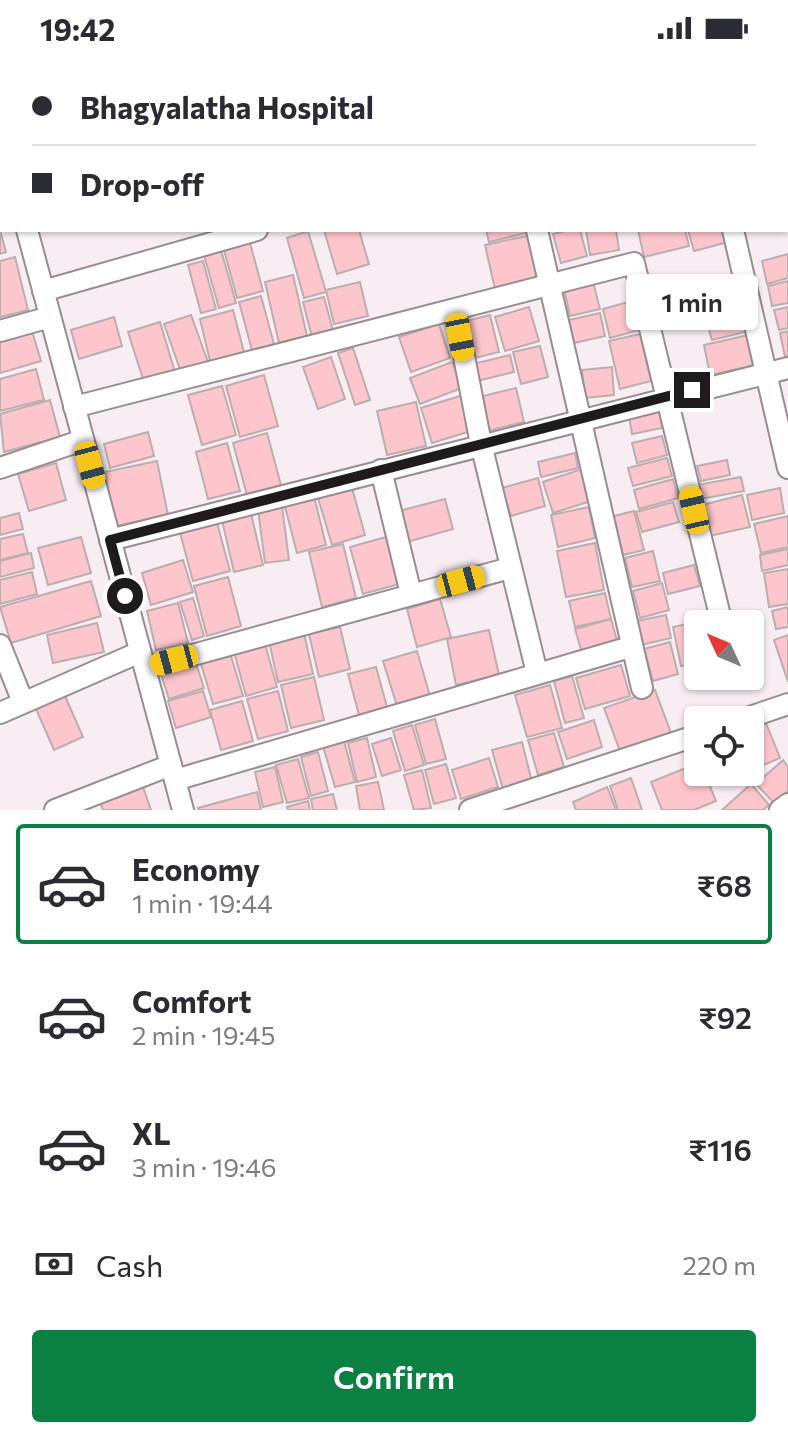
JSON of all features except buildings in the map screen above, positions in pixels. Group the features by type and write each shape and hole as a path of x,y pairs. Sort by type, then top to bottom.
{"street":[{"path":"28,232 183,810"},
{"path":"43,291 250,232"},
{"path":"537,232 630,647 642,688"},
{"path":"733,232 788,468"},
{"path":"74,407 634,263 719,610"},
{"path":"455,310 481,444 537,673"},
{"path":"0,331 50,317"},
{"path":"110,540 667,396 788,368"},
{"path":"0,468 83,440"},
{"path":"381,470 411,594"},
{"path":"0,713 143,660 510,568"},
{"path":"0,645 23,702"},
{"path":"55,810 173,772 630,647"},
{"path":"764,712 788,704"},
{"path":"470,810 684,740"},
{"path":"780,810 788,804"}],"route":[{"path":"125,596 110,540 692,390"}]}
